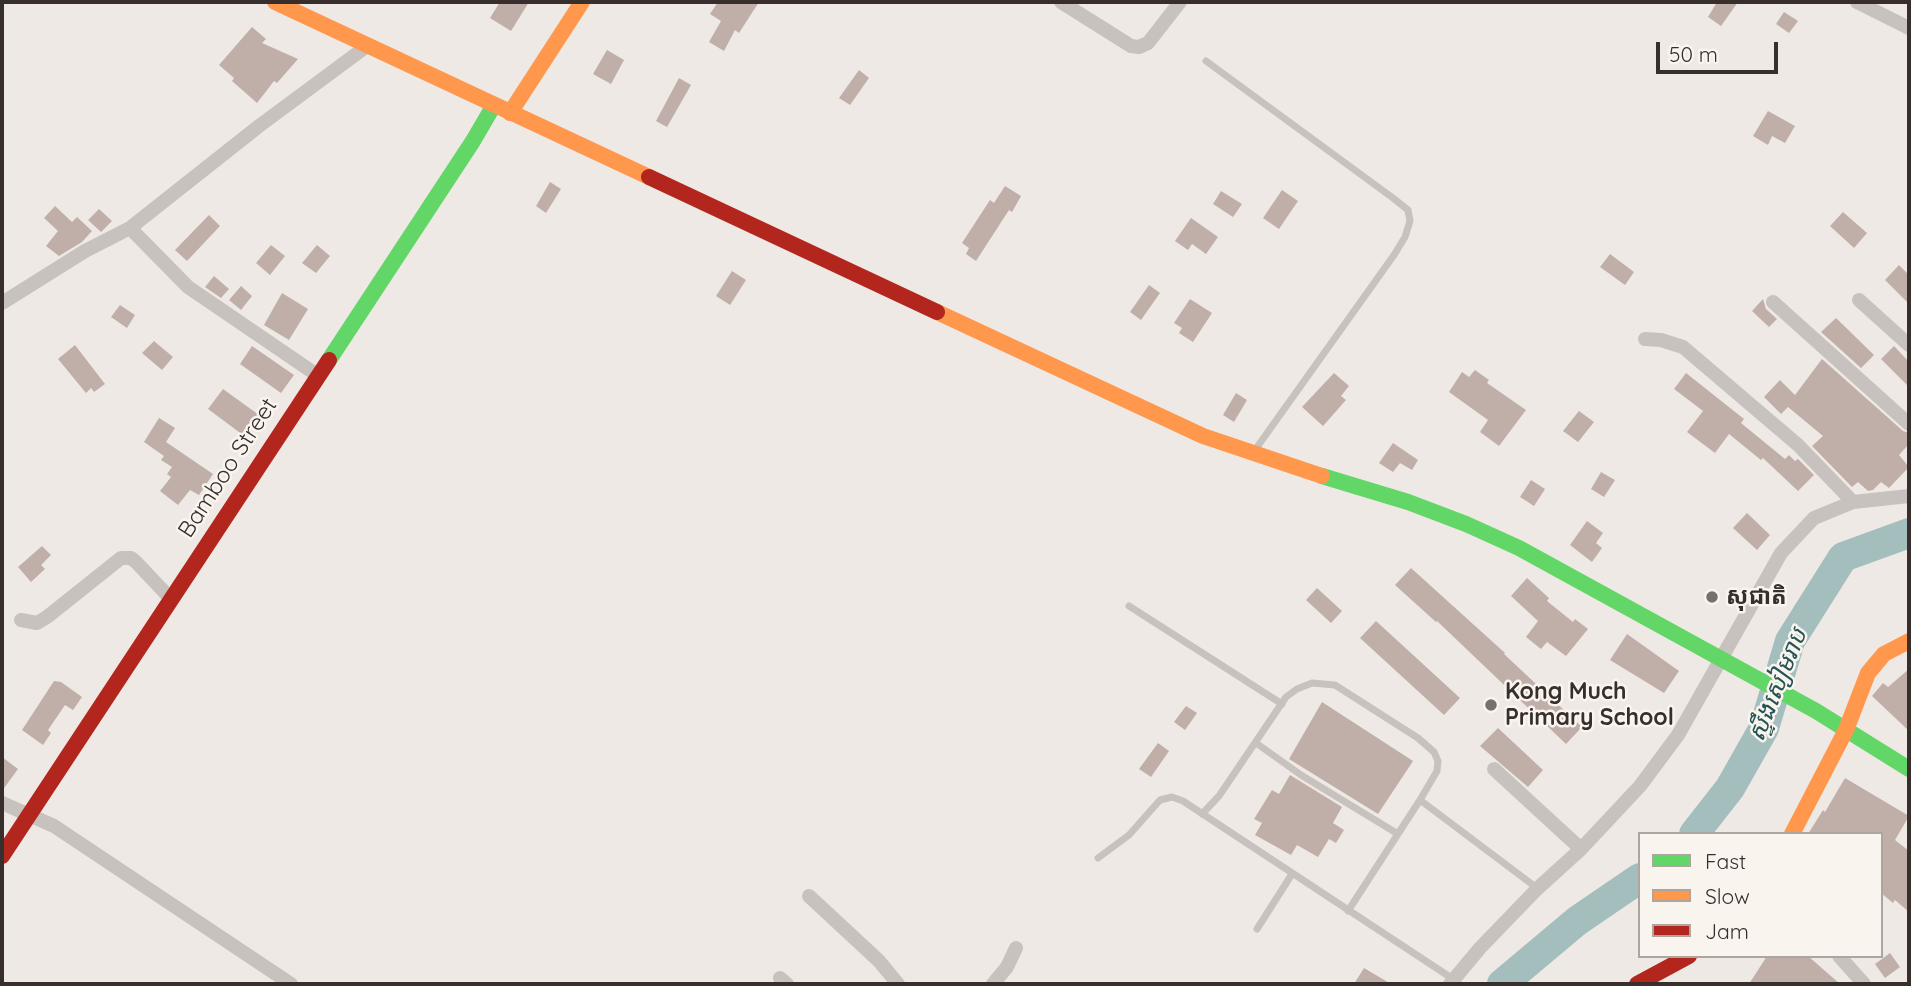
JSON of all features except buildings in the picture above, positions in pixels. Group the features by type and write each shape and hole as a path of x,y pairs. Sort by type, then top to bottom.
{"main road":[{"path":"275,2 305,8 367,46 1191,430 1252,454 1408,502 1519,548 1816,711 1909,769"},
{"path":"510,113 582,2"},
{"name":"Bamboo Street","path":"2,856 473,141 494,105"},
{"path":"1793,832 1846,730 1868,673 1884,654 1909,641"},
{"path":"1637,984 1685,958"}],"street":[{"path":"1060,2 1131,46 1139,47 1148,43 1180,2"},
{"path":"1857,2 1909,28"},
{"path":"2,303 85,251 130,228 367,46"},
{"path":"130,228 188,286 317,375"},
{"path":"1859,300 1909,345"},
{"path":"1773,302 1909,424"},
{"path":"1645,339 1661,340 1683,347 1798,445 1853,502"},
{"path":"1455,982 1537,889 1581,849 1640,786 1678,735 1780,553 1814,518 1853,502 1909,496"},
{"path":"21,620 37,622 47,617 121,558 131,558 136,562 170,598"},
{"path":"1494,769 1581,849"},
{"path":"2,803 54,826 291,984"},
{"path":"809,897 879,961 898,984"},
{"path":"993,984 1007,967 1016,947"},
{"path":"1841,958 1864,984"}],"lane":[{"path":"1206,61 1393,198 1408,210 1410,221 1405,237 1394,255 1252,454"},
{"path":"1129,606 1282,704"},
{"path":"1202,814 1219,796 1286,697 1297,688 1324,682 1349,693 1418,738 1434,752 1438,761 1437,771 1348,911"},
{"path":"1256,743 1301,775 1398,834"},
{"path":"1097,858 1129,835 1165,798 1172,797 1183,801 1455,982"},
{"path":"1420,800 1537,889"},
{"path":"1258,929 1292,874"}],"waterway":[{"name":"ស្ទឹងសៀមរាប","path":"1696,832 1730,788 1764,728 1790,641 1843,557 1909,533"},
{"name":"ស្ទឹងសៀមរាប","path":"1502,984 1577,921 1638,879"}],"traffic: fast":[{"path":"329,360 494,105"},
{"path":"1322,476 1408,502 1519,548 1816,711 1909,769"}],"traffic: slow":[{"path":"275,2 649,177"},
{"path":"510,113 582,2"},
{"path":"937,312 1203,436 1322,476"},
{"path":"1793,832 1846,730 1868,673 1884,654 1909,641"}],"traffic: jam":[{"path":"649,177 937,312"},
{"path":"2,856 329,360"},
{"path":"1637,984 1685,958"}],"place":[{"name":"សុជាតិ","path":"1712,597"},
{"name":"Kong Much Primary School","path":"1491,705"}]}
